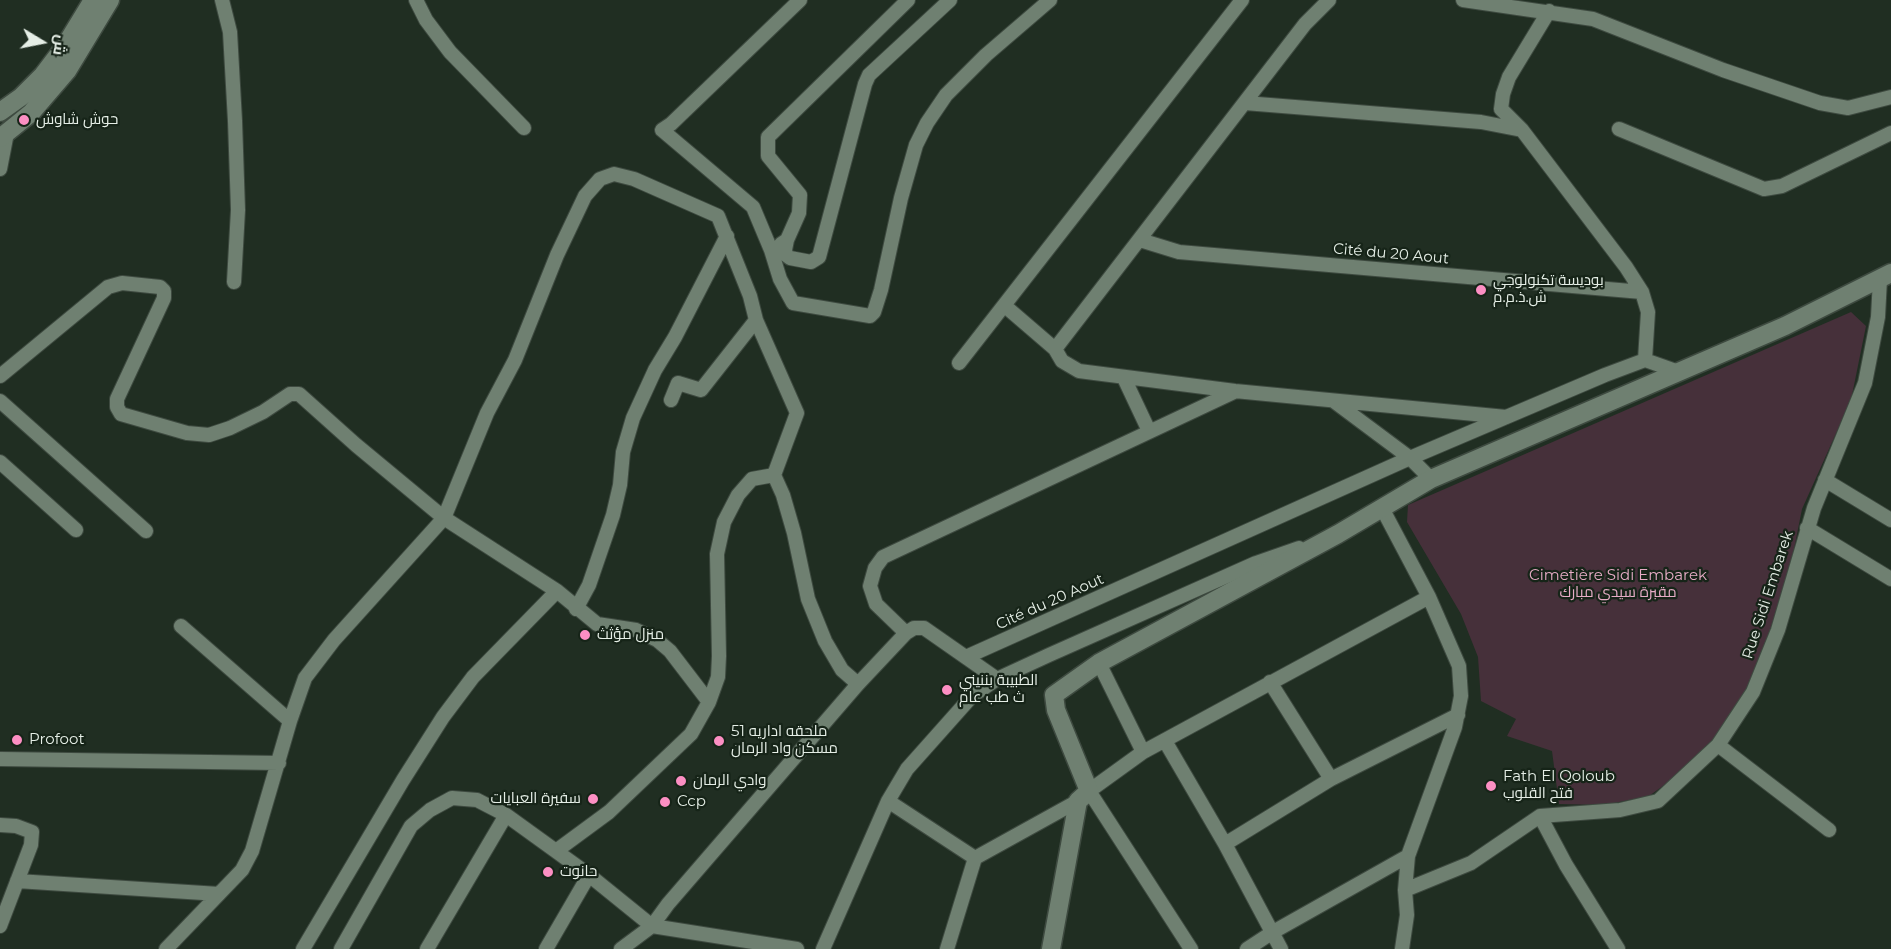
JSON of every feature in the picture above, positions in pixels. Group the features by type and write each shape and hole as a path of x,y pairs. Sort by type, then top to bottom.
{"street":[{"path":"0,112 21,98 43,75 65,46 93,0"},
{"path":"0,169 4,136 31,113 67,71 110,0"},
{"path":"222,0 230,32 235,121 238,210 234,282"},
{"path":"416,0 426,20 450,51 524,128"},
{"path":"800,0 671,124 662,130 753,207 780,279 788,298 793,303 870,316 874,312 881,290 901,198 916,145 930,117 946,95 986,55 1050,0"},
{"path":"908,0 768,137 768,156 800,195 799,213 785,250 786,255 790,258 811,262 819,257 869,75 950,0"},
{"path":"959,363 1242,0"},
{"path":"1055,349 1305,24 1329,0"},
{"path":"1463,0 1593,19 1723,70 1820,104 1848,108 1891,97"},
{"path":"1549,11 1509,77 1501,109 1522,130 1626,267 1642,292 1648,312 1645,360 1678,372"},
{"path":"1245,104 1481,122 1522,130"},
{"path":"1619,129 1764,189 1782,186 1891,133"},
{"path":"166,949 242,870 252,851 305,678 334,640 444,518 487,413 515,360 557,255 585,196 600,178 614,174 634,180 718,216 750,296 756,320 797,413 774,475 783,495 794,533 808,599 825,641 842,670 858,684"},
{"path":"576,609 588,585 613,515 620,485 623,452 633,418 655,370 675,337 727,236"},
{"path":"771,250 787,240"},
{"name":"Cité du 20 Aout","path":"1140,240 1179,252 1642,292"},
{"path":"1191,949 1083,796 1056,710 1054,695 1100,663 1338,534 1431,479 1785,326 1885,276"},
{"name":"Rue Sidi Embarek","path":"1405,890 1471,863 1540,816 1620,810 1658,801 1718,745 1753,692 1778,630 1807,528 1865,383 1885,276"},
{"path":"0,376 108,287 122,283 160,287 164,291 164,298 117,399 117,407 121,414 187,433 209,435 230,428 270,408 290,394 296,393 444,518 557,591 597,624 636,630 657,640 670,651 709,702"},
{"name":"Cité du 20 Aout","path":"1005,306 1055,349 1062,361 1079,371 1235,391 1506,417"},
{"path":"671,400 678,383 701,390 756,320"},
{"name":"Cité du 20 Aout","path":"966,657 1410,458 1645,360"},
{"path":"1124,378 1149,431"},
{"path":"906,633 876,604 870,586 875,568 883,557 1235,391"},
{"path":"0,401 146,531"},
{"path":"1333,401 1410,458 1431,479"},
{"path":"0,462 76,530"},
{"path":"556,851 609,812 691,734 709,702 718,677 717,554 724,522 738,495 752,479 774,475"},
{"path":"1825,480 1891,520"},
{"path":"1382,508 1429,597 1459,666 1461,696 1455,727 1408,856 1405,890 1407,915 1402,949"},
{"path":"1807,528 1891,579"},
{"path":"823,949 888,801 907,769 972,696 997,679 1256,563 1338,534"},
{"path":"303,949 443,717 473,677 557,591"},
{"path":"947,949 975,858 1083,796 1143,752 1429,597"},
{"path":"181,626 290,721"},
{"path":"621,949 652,926 668,904 858,684 906,633 914,628 924,628 997,679"},
{"path":"1100,663 1143,752"},
{"path":"1270,682 1330,779"},
{"path":"1225,844 1330,779 1458,715"},
{"path":"1165,741 1225,844 1281,949"},
{"path":"1718,745 1829,830"},
{"path":"0,759 279,762"},
{"path":"1051,949 1083,796"},
{"path":"341,949 411,826 430,810 452,798 477,800 506,815 589,875 652,926 797,949"},
{"path":"888,801 975,858"},
{"path":"427,949 506,815"},
{"path":"1540,816 1566,865 1618,949"},
{"path":"0,825 16,826 32,832 31,844 0,926"},
{"path":"1247,949 1408,856"},
{"path":"546,949 589,875"},
{"path":"17,881 219,894"}],"green space":[{"name":"Cimetière Sidi Embarek مقبرة سيدي مبارك","path":"1851,312 1866,326 1851,400 1802,509 1792,559 1753,686 1708,747 1678,775 1649,796 1604,805 1559,804 1552,751 1507,736 1516,719 1481,701 1478,657 1461,614 1407,522 1408,505"}],"place":[{"name":"حوش شاوش","path":"24,120"},
{"name":"بوديسة تكنولوجي ش.ذ.م.م","path":"1481,290"},
{"name":"منزل مؤثث","path":"585,635"},
{"name":"الطبيبة بننيني ث طب عام","path":"947,690"},
{"name":"Profoot","path":"17,740"},
{"name":"ملحقه اداريه 51 مسكن واد الرمان","path":"719,741"},
{"name":"وادي الرمان","path":"681,781"},
{"name":"Fath El Qoloub فتح القلوب","path":"1491,786"},
{"name":"سفيرة العبايات","path":"593,799"},
{"name":"Ccp","path":"665,802"},
{"name":"حانوت","path":"548,872"}]}
